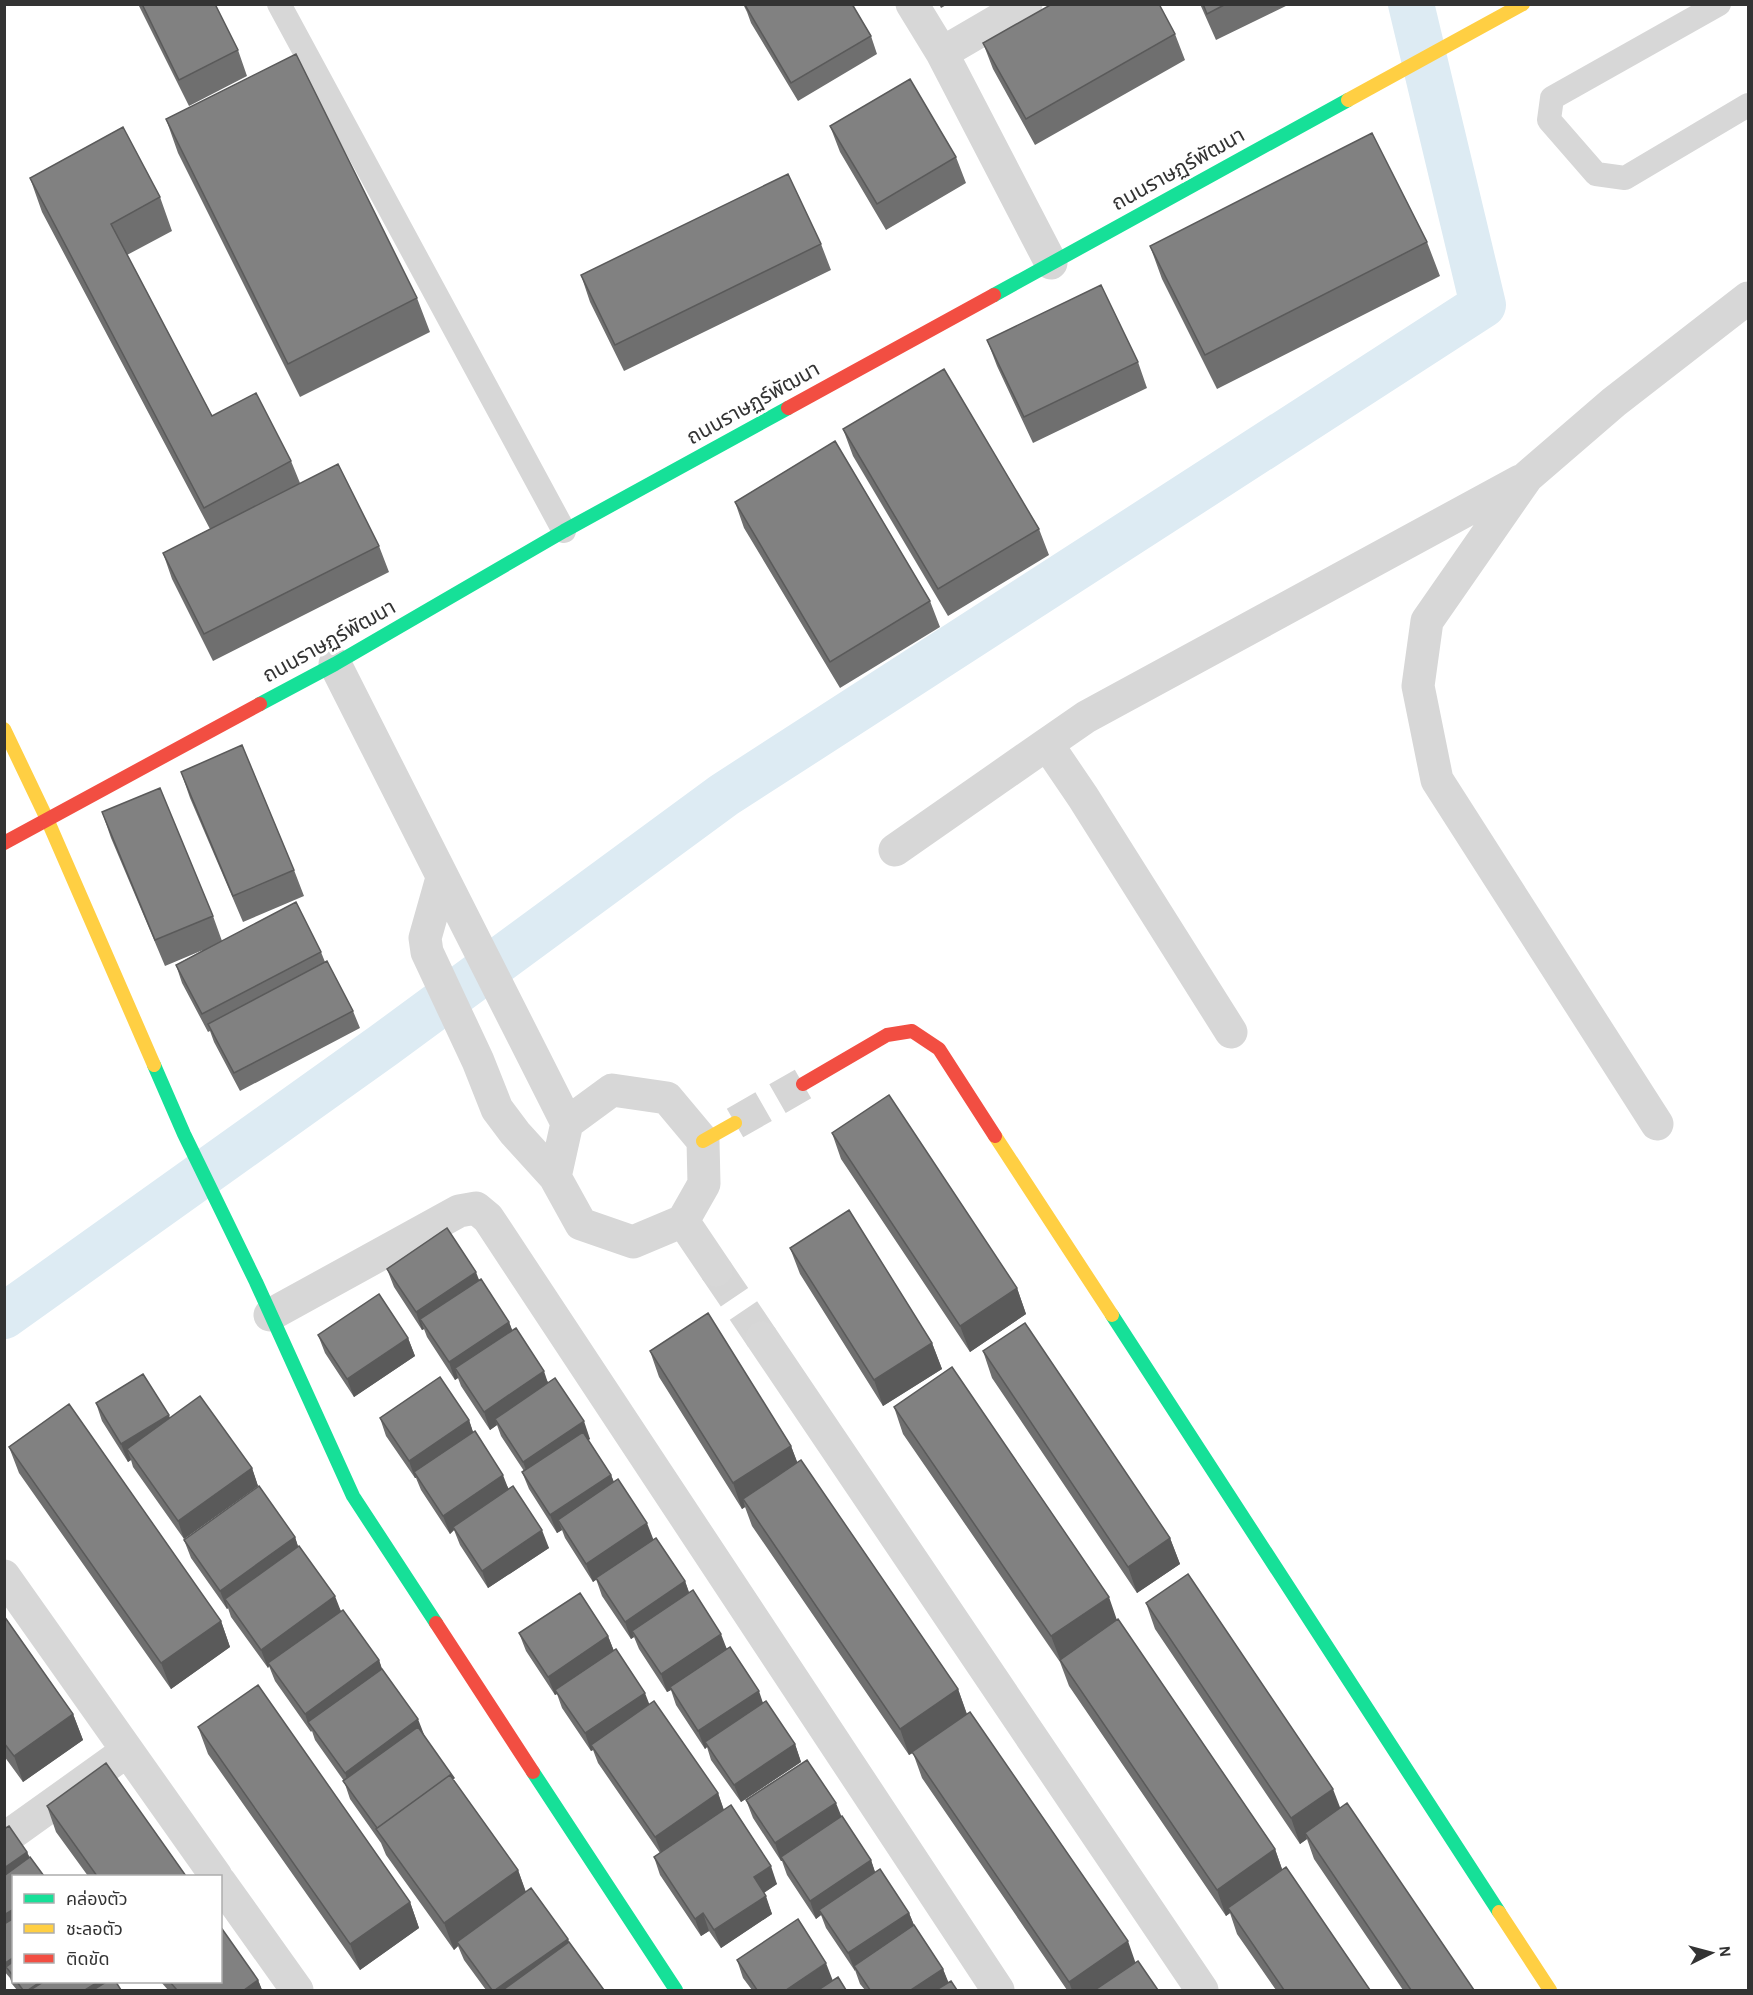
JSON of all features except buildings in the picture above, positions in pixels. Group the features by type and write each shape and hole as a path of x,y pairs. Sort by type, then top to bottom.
{"street":[{"path":"912,4 942,53 1051,263"},
{"path":"942,53 1026,4"},
{"name":"ถนนราษฏร์พัฒนา","path":"4,843 335,664 564,531 1523,4"},
{"path":"895,850 1086,717 1527,477 1614,402 1749,298"},
{"path":"1527,477 1427,621 1418,686 1437,780 1657,1124"},
{"path":"335,664 567,1123 555,1177"},
{"path":"4,729 47,819 184,1134 243,1255 353,1496 676,1990"},
{"path":"1047,744 1083,797 1231,1032"},
{"path":"442,878 425,938 427,952 478,1061 497,1109 515,1133 555,1177 581,1224 633,1242 683,1221 704,1184 703,1141 667,1098 612,1090 567,1123"},
{"path":"802,1084 887,1035 912,1031 939,1049 1550,1990"},
{"path":"703,1141 735,1123"},
{"path":"270,1315 459,1211 476,1208 488,1218 998,1990"},
{"path":"683,1221 716,1270"},
{"path":"762,1338 1202,1990"},
{"path":"4,1576 215,1875"},
{"path":"4,1839 127,1750"},
{"path":"222,1885 297,1990"}],"lane":[{"path":"279,4 564,531"},
{"path":"1719,4 1552,98 1549,120 1596,174 1625,178 1749,105"}],"waterway":[{"path":"4,1316 384,1045 724,795 1483,305 1411,4"}],"tunnel":[{"path":"735,1123 803,1084"},
{"path":"716,1270 762,1338"}],"traffic: fast":[{"path":"994,295 1348,100"},
{"path":"260,704 335,664 564,531 788,408"},
{"path":"154,1065 353,1496 436,1623"},
{"path":"1112,1315 1499,1912"},
{"path":"533,1772 676,1990"}],"traffic: slow":[{"path":"1348,100 1523,4"},
{"path":"4,729 47,819 154,1065"},
{"path":"703,1141 735,1123"},
{"path":"995,1136 1112,1315"},
{"path":"1499,1912 1550,1990"}],"traffic: jam":[{"path":"788,408 994,295"},
{"path":"4,843 260,704"},
{"path":"803,1084 887,1035 912,1031 939,1049 995,1136"},
{"path":"436,1623 533,1772"}]}
